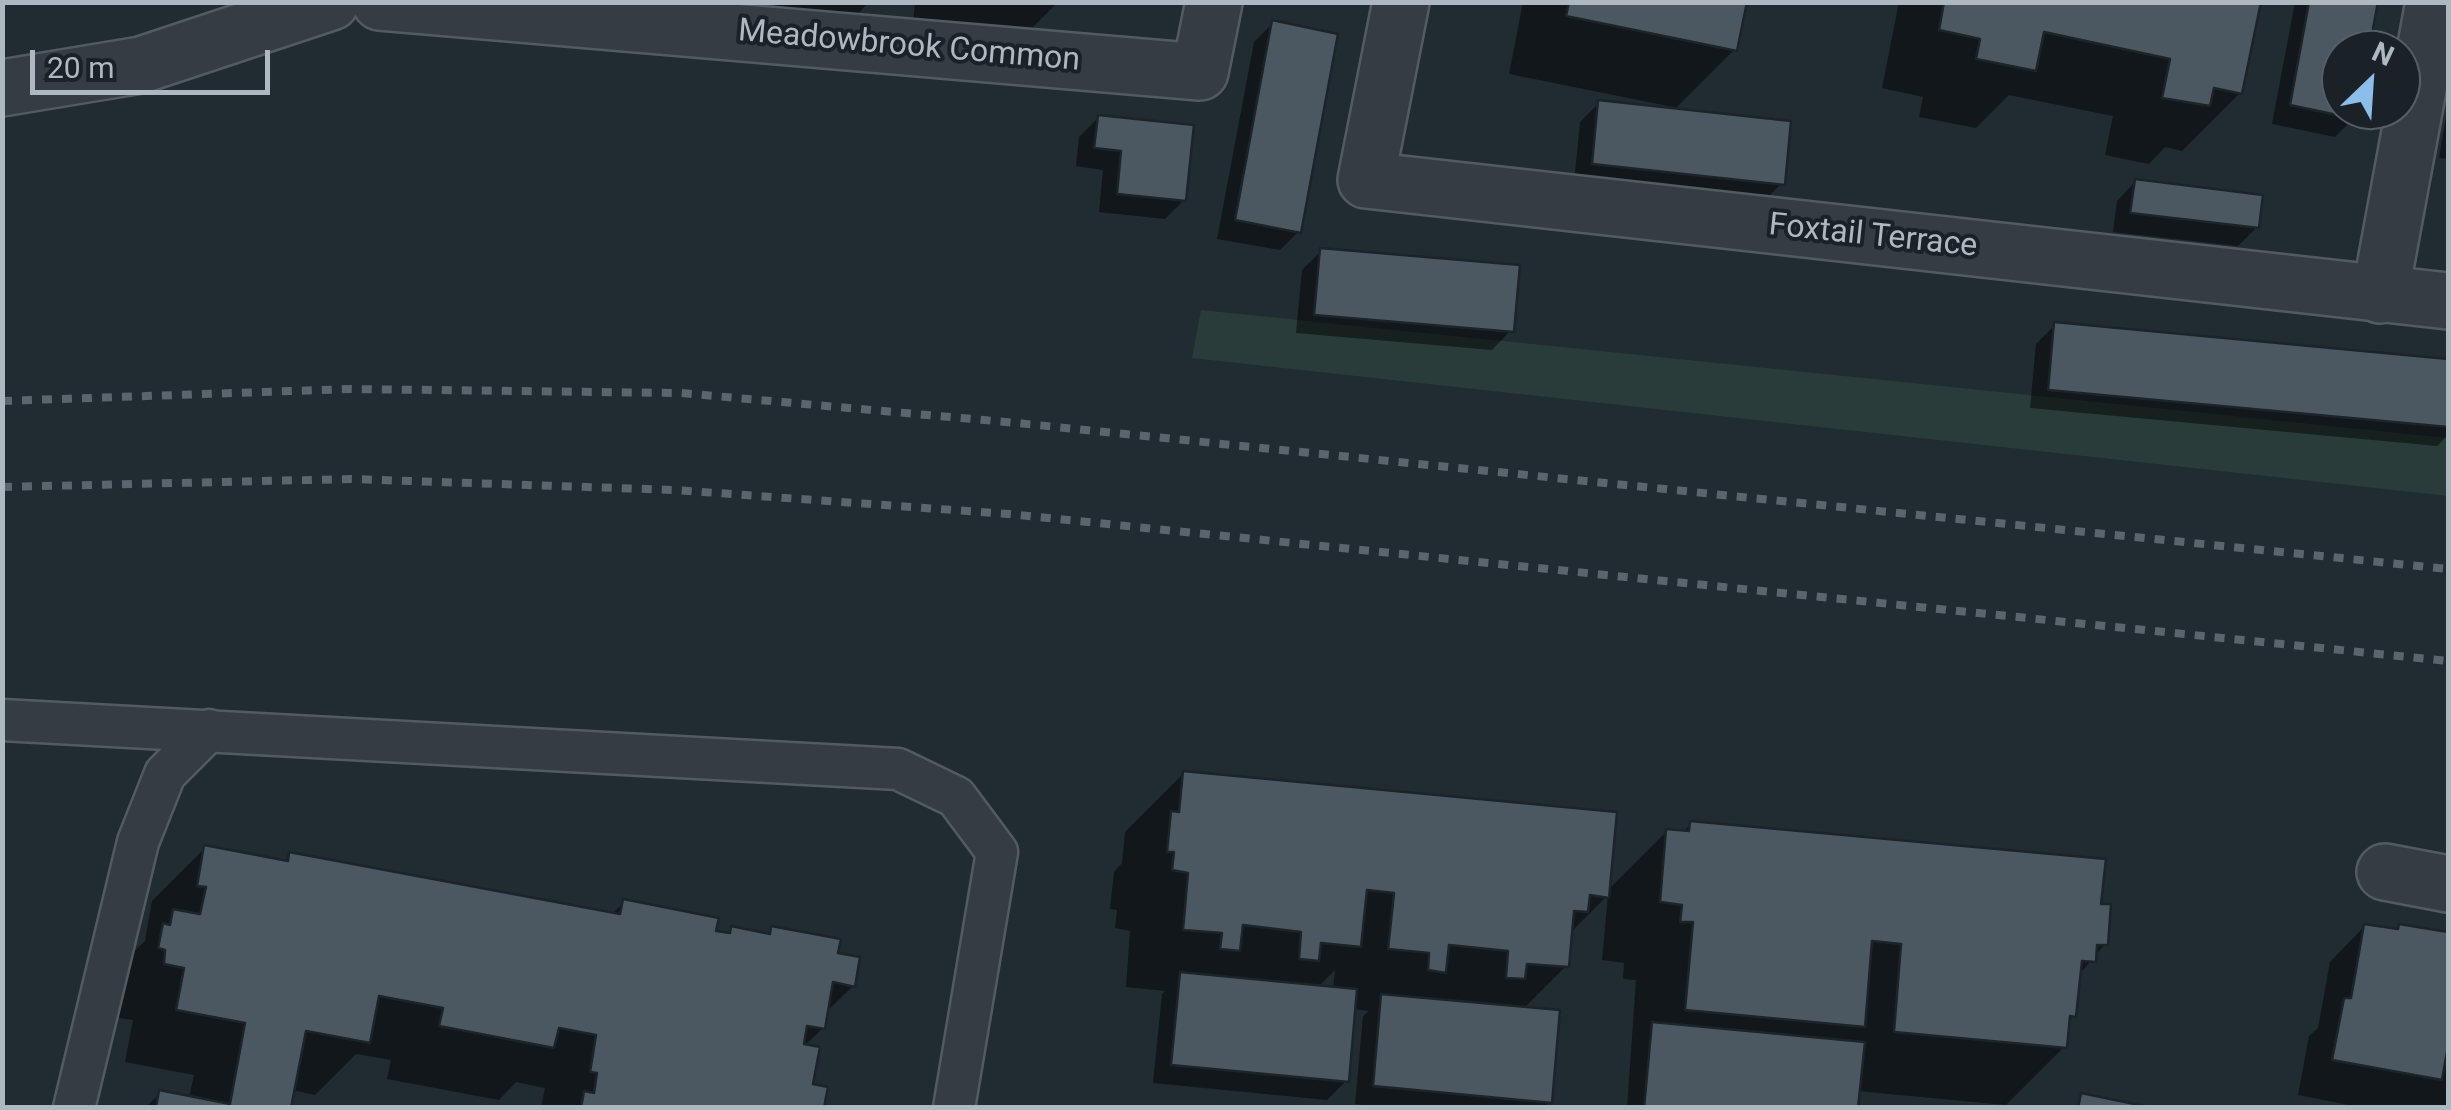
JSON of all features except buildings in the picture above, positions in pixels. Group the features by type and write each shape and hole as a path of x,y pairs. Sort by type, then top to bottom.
{"street":[{"path":"2,88 141,64 331,2"},
{"name":"Meadowbrook Common","path":"380,2 1200,72 1214,2"},
{"name":"Foxtail Terrace","path":"1401,2 1366,180 2448,301"},
{"path":"2380,295 2434,2"},
{"path":"2385,872 2448,884"}],"lane":[{"path":"2,720 898,769 956,798 998,852 954,1108"},
{"path":"74,1108 138,842 165,774 209,730"}],"green space":[{"path":"1201,310 2448,438 2448,496 1192,358"}],"railway":[{"path":"2,401 350,389 681,393 1017,423 2448,569"},
{"path":"2,487 351,479 675,490 1009,514 2448,661"}]}
